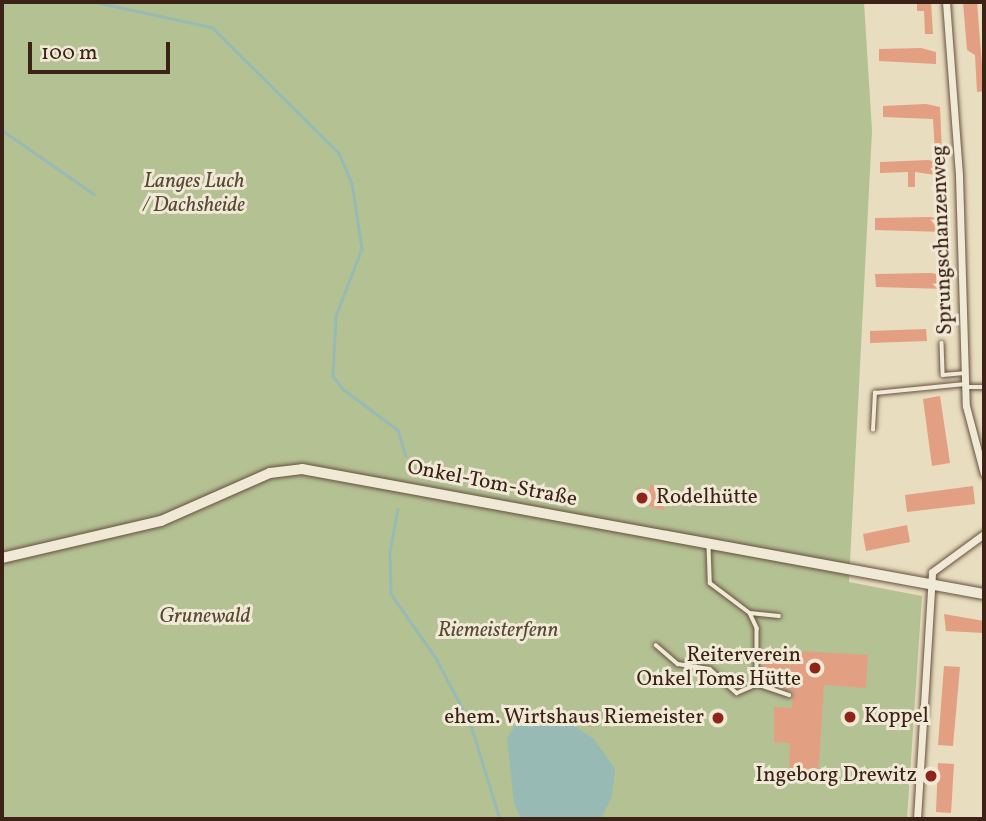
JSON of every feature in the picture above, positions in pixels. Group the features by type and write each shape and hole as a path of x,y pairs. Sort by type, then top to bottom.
{"main road":[{"name":"Onkel-Tom-Straße","path":"2,558 161,521 287,469 984,594"}],"street":[{"name":"Sprungschanzenweg","path":"946,2 965,386 972,443 984,474"},
{"path":"917,819 935,565 984,534"}],"lane":[{"path":"942,343 943,375 964,373"},
{"path":"873,430 875,393 984,387"},
{"path":"709,544 710,583 750,613 760,637 757,684"},
{"path":"750,613 779,616"},
{"path":"656,645 678,664 710,668 737,693 757,684 789,695"}],"green space":[{"name":"Grunewald","path":"2,2 864,2 872,131 849,582 922,596 907,819 2,819"}],"water":[{"path":"530,718 566,720 594,739 615,769 612,796 601,819 521,818 514,804 507,738 516,724"}],"building":[{"path":"917,2 931,2 933,34 925,34 924,11 917,11"},
{"path":"963,2 977,2 984,91 977,92 975,55 967,50"},
{"path":"921,48 936,52 936,64 879,61 879,49"},
{"path":"926,104 940,107 942,153 935,153 933,119 883,117 883,106"},
{"path":"929,160 943,164 943,176 915,172 915,187 908,187 908,172 880,173 880,162"},
{"path":"931,217 945,221 945,232 875,230 875,218"},
{"path":"932,273 946,277 947,289 876,287 875,274"},
{"path":"926,329 927,341 870,343 870,331"},
{"path":"940,396 950,463 932,466 923,399"},
{"path":"651,484 667,495 664,510 634,502 637,487 649,490"},
{"path":"973,486 975,504 907,512 905,495"},
{"path":"907,525 910,542 866,551 863,534"},
{"path":"944,614 984,621 984,633 946,631"},
{"path":"764,649 868,655 866,688 824,685 818,777 789,775 790,743 774,742 774,707 792,708 793,691 784,689 785,682 762,680"},
{"path":"944,666 960,667 953,746 938,745"},
{"path":"938,763 954,764 951,813 936,812"}],"waterway":[{"path":"95,2 212,27 339,153 352,183 362,249 336,316 333,376 343,389 398,430 406,456"},
{"path":"2,130 94,194"},
{"path":"398,509 390,552 391,594 436,658 471,725 500,819"}],"place":[{"name":"Rodelhütte","path":"642,498"},
{"name":"Reiterverein Onkel Toms Hütte","path":"815,668"},
{"name":"Koppel","path":"850,717"},
{"name":"ehem. Wirtshaus Riemeister","path":"718,718"},
{"name":"Ingeborg Drewitz","path":"931,776"}],"park label":[{"name":"Langes Luch / Dachsheide","path":"194,194"},
{"name":"Riemeisterfenn","path":"498,631"}]}
